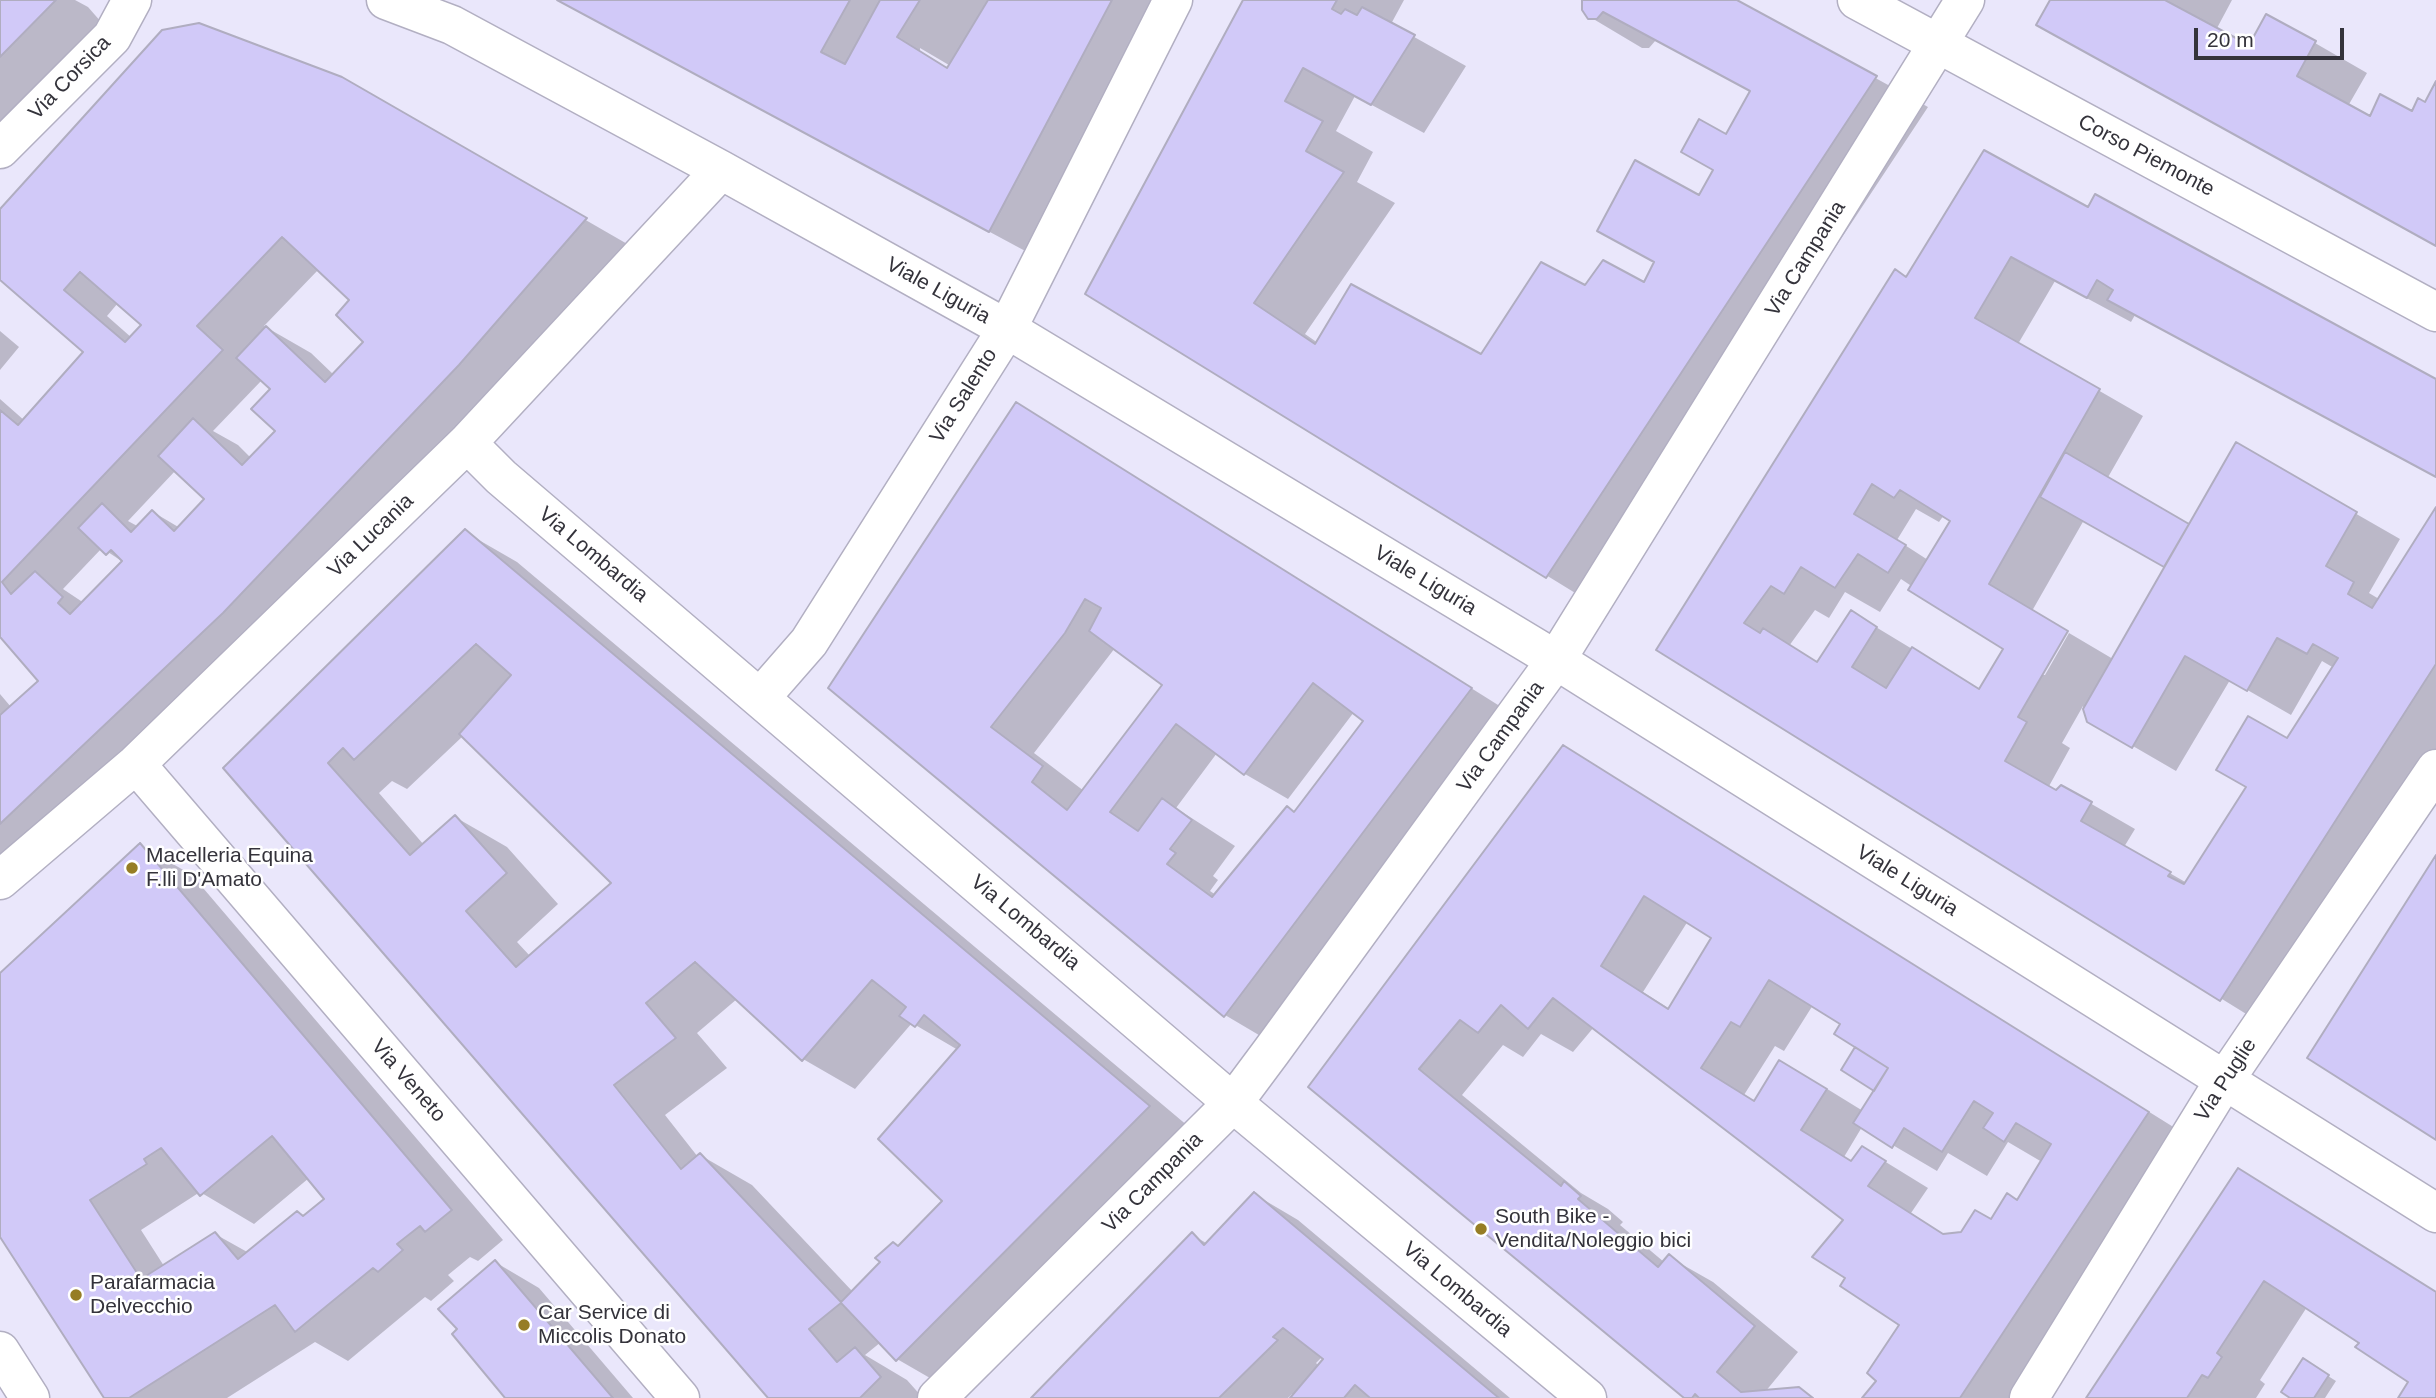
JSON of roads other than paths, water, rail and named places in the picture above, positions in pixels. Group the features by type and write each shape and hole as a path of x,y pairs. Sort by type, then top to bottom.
{"street":[{"name":"Via Corsica","path":"0,149 112,37 132,0"},
{"name":"Viale Liguria","path":"386,0 456,13 721,170 1007,329 1556,660 2436,1213"},
{"name":"Via Salento","path":"761,697 809,642 1007,329 1173,0"},
{"name":"Corso Piemonte","path":"1857,0 2436,312"},
{"name":"Via Campania","path":"937,1398 1233,1103 1556,660 1940,46 1965,0"},
{"name":"Via Lucania","path":"0,880 136,764 467,443 721,170"},
{"name":"Via Lombardia","path":"467,443 501,477 1233,1103 1587,1398"},
{"name":"Via Veneto","path":"136,764 680,1398"},
{"name":"Via Puglie","path":"2029,1398 2224,1081 2436,769"},
{"path":"0,1350 30,1398"}],"place":[{"name":"Macelleria Equina F.lli D'Amato","path":"132,868"},
{"name":"South Bike - Vendita/Noleggio bici","path":"1481,1229"},
{"name":"Parafarmacia Delvecchio","path":"76,1295"},
{"name":"Car Service di Miccolis Donato","path":"524,1325"}]}
